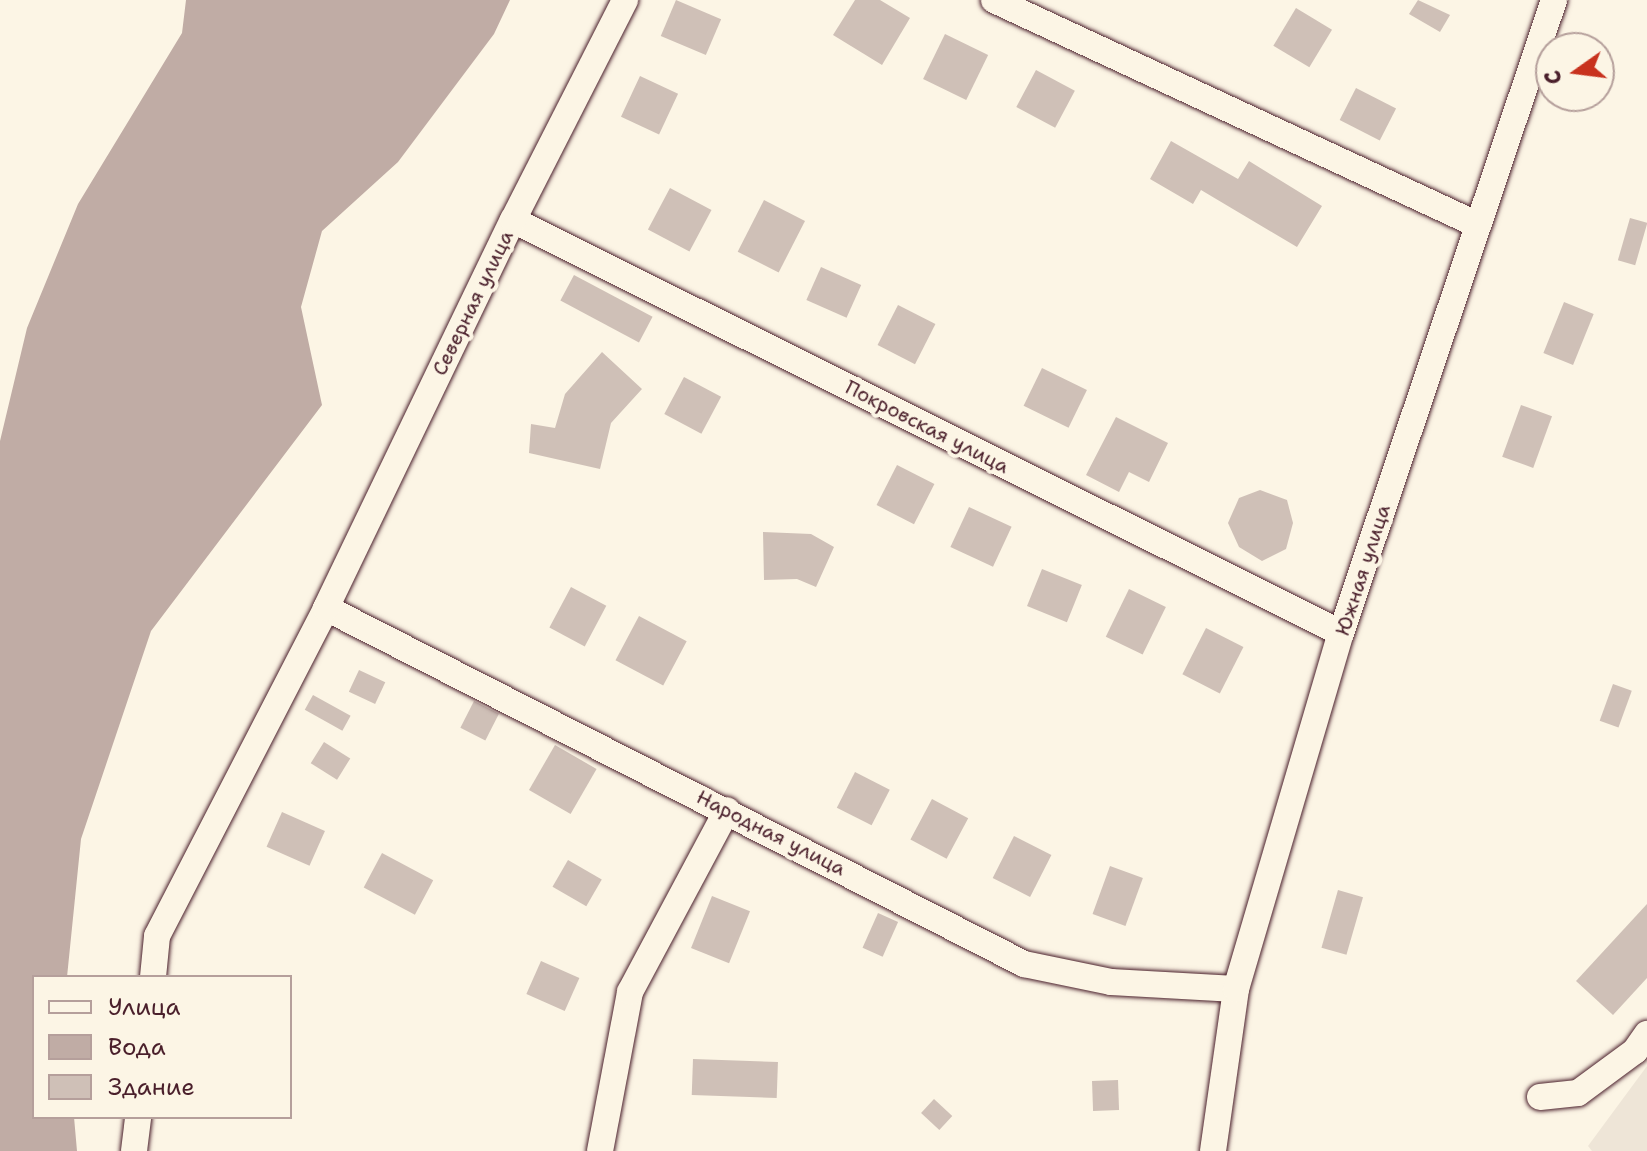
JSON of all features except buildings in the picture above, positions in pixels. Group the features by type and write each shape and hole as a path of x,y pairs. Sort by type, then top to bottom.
{"street":[{"name":"Северная улица","path":"153,975 157,936 326,608 513,220 625,0"},
{"path":"994,0 1478,225"},
{"name":"Южная улица","path":"1213,1151 1236,989 1341,633 1554,0"},
{"name":"Покровская улица","path":"513,220 1341,633"},
{"name":"Народная улица","path":"326,608 1024,964 1111,982 1236,989"},
{"path":"600,1151 630,992 727,810"},
{"path":"1540,1097 1578,1093 1635,1051 1647,1034"},
{"path":"134,1151 138,1119"}],"shaded area":[{"path":"1647,1066 1647,1151 1592,1151 1588,1146"}],"water":[{"path":"186,0 510,0 494,34 398,162 322,231 301,307 322,405 151,631 81,839 67,975 32,975 32,1119 74,1119 77,1151 0,1151 0,441 27,328 78,204 182,33"}]}
